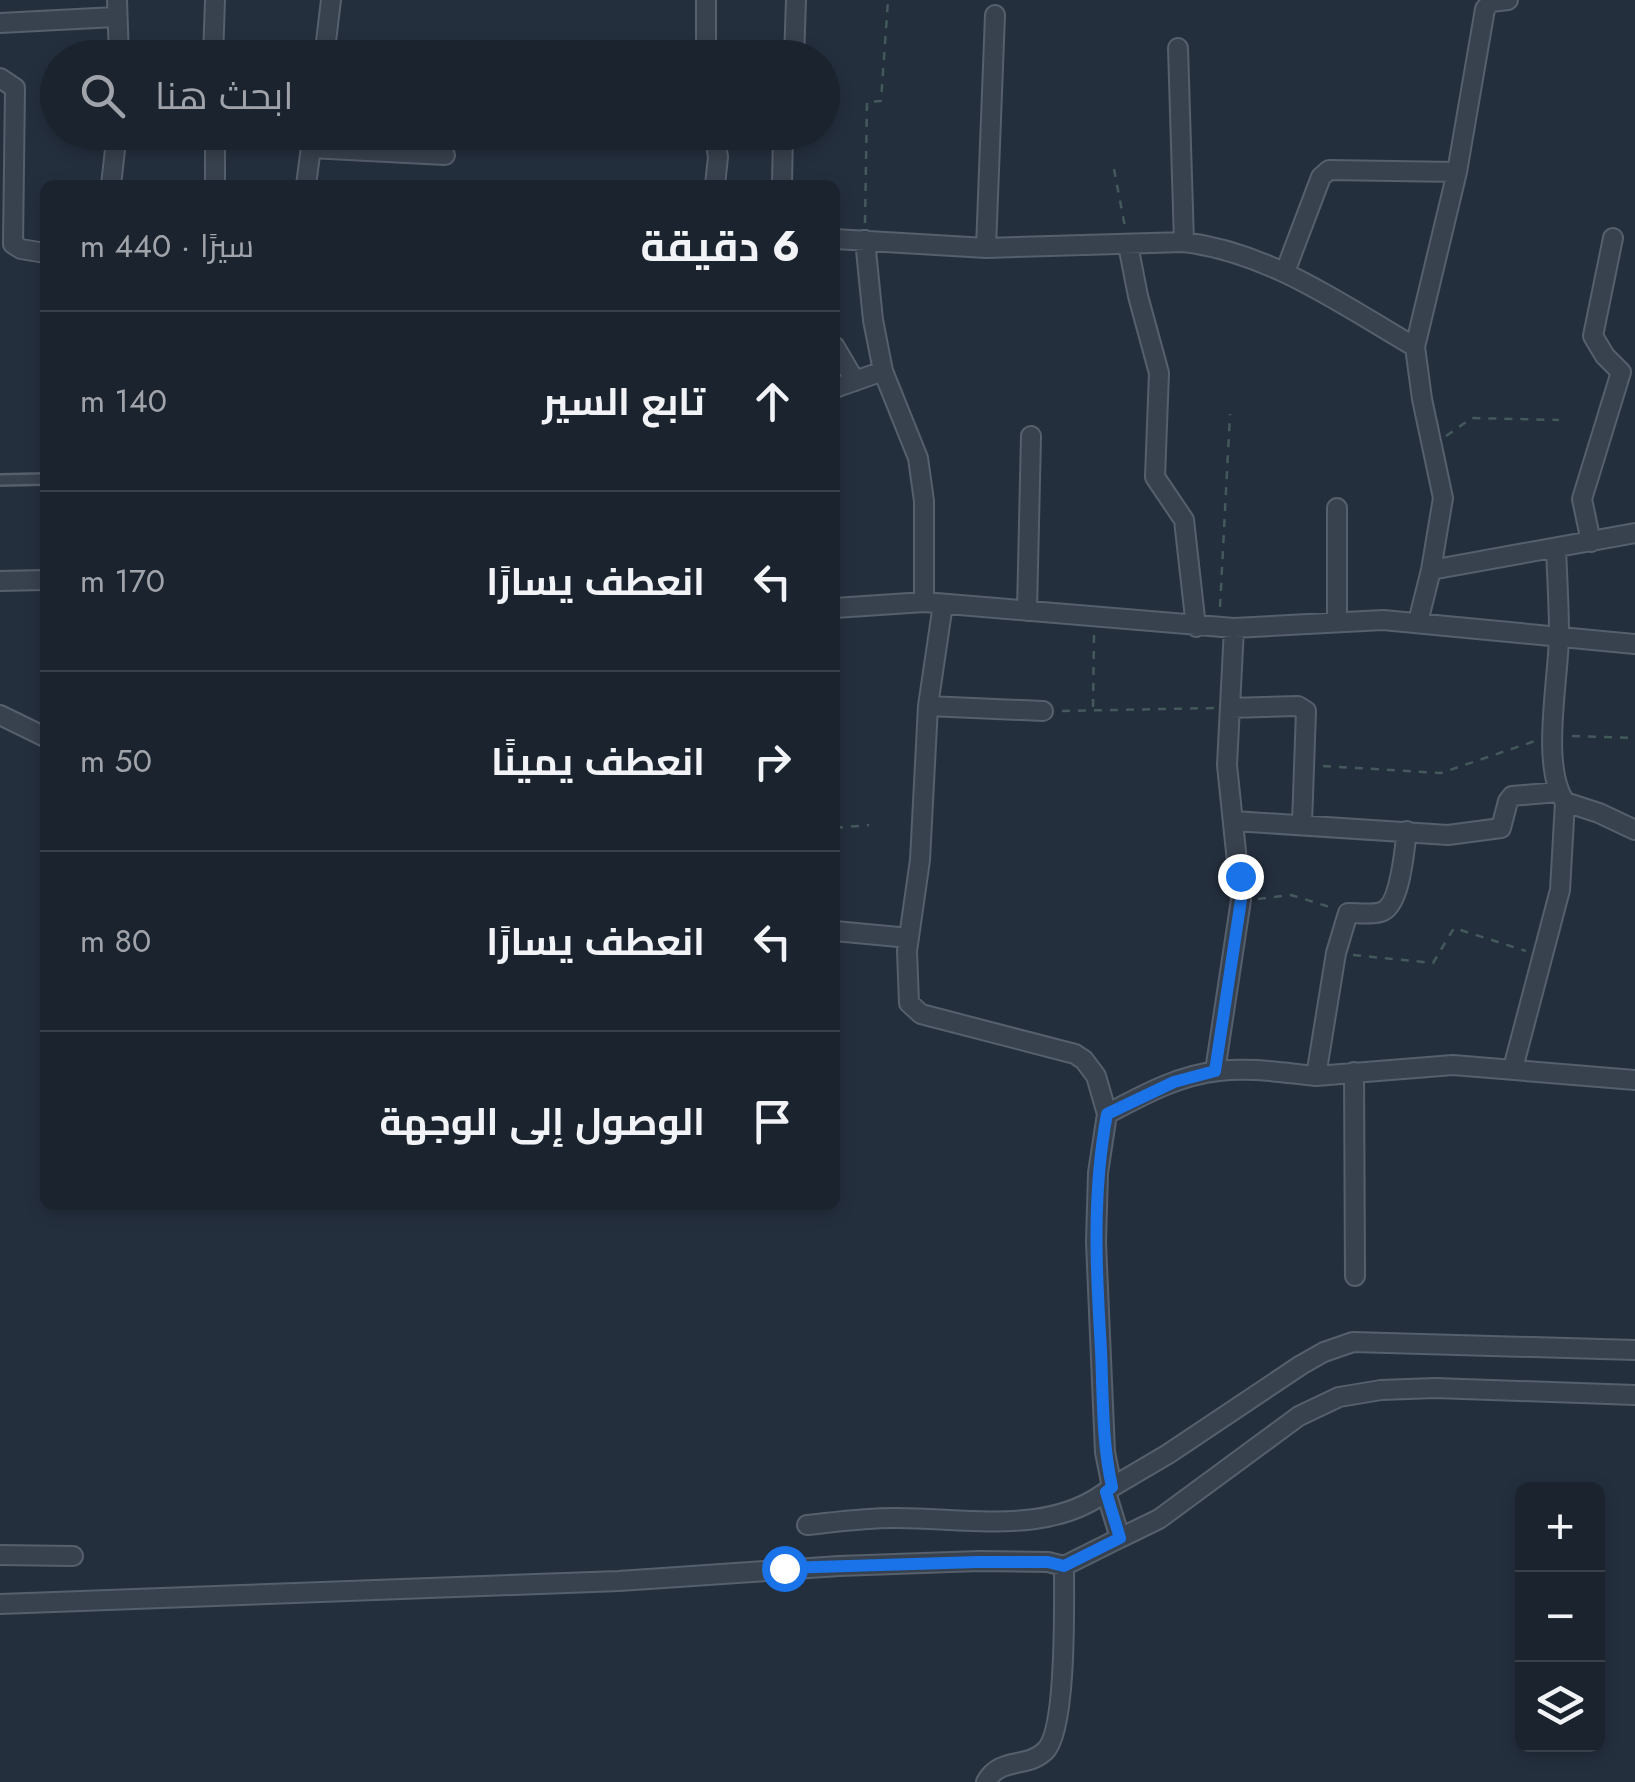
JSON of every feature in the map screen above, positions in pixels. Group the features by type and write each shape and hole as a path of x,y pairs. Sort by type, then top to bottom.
{"street":[{"path":"214,40 215,0"},
{"path":"326,40 331,0"},
{"path":"706,0 706,40"},
{"path":"795,40 796,0"},
{"path":"1418,622 1443,498 1415,347 1457,172 1485,9 1490,2 1508,0"},
{"path":"0,23 116,8 118,40"},
{"path":"986,248 995,14"},
{"path":"1178,48 1184,242"},
{"path":"0,78 15,88 13,244 21,250 40,252"},
{"path":"111,180 114,150"},
{"path":"215,150 215,180"},
{"path":"307,180 311,150"},
{"path":"400,150 444,155"},
{"path":"716,180 717,150"},
{"path":"782,180 783,150"},
{"path":"1285,272 1321,177 1330,170 1457,172"},
{"path":"1592,542 1582,499 1628,376 1604,356 1593,336 1612,238"},
{"path":"840,239 986,248 1184,242 1226,250 1285,272 1415,347"},
{"path":"865,240 872,320 883,371 918,458 933,603 920,860 906,991 914,1010 1074,1054 1096,1076 1107,1114 1095,1208 1103,1415 1109,1490 1120,1538"},
{"path":"1128,245 1159,374 1155,477 1184,520 1196,626"},
{"path":"840,356 855,381"},
{"path":"840,386 883,371"},
{"path":"1027,612 1031,436"},
{"path":"1337,508 1337,622"},
{"path":"1431,570 1635,533"},
{"path":"1513,1068 1560,890 1561,797 1554,735 1559,636 1556,548"},
{"path":"0,581 40,580"},
{"path":"840,608 933,603 1227,628 1418,622 1635,644"},
{"path":"1215,1071 1241,900 1227,778 1227,628"},
{"path":"928,706 1043,712"},
{"path":"1230,708 1302,708 1308,715 1302,824"},
{"path":"0,715 40,735"},
{"path":"1234,821 1448,835 1498,830 1504,826 1512,796 1561,797 1635,830"},
{"path":"1316,1076 1336,954 1348,913 1382,912 1390,905 1397,888 1406,831"},
{"path":"840,931 909,938"},
{"path":"1107,1114 1174,1082 1215,1071 1316,1076 1452,1064 1635,1080"},
{"path":"1354,1072 1355,1276"},
{"path":"807,1525 893,1518 999,1522 1063,1514 1168,1454 1301,1364 1353,1342 1635,1350"},
{"path":"0,1604 619,1581 839,1566 1019,1562 1064,1566 1159,1518 1299,1416 1339,1397 1381,1390 1435,1388 1635,1395"},
{"path":"0,1555 73,1556"},
{"path":"986,1782 998,1767 1042,1755 1055,1736 1064,1566"}],"lane":[{"path":"0,480 40,478"}],"path":[{"path":"865,240 867,102 881,101 888,0"},
{"path":"1114,169 1128,245"},
{"path":"1227,628 1230,414"},
{"path":"1432,445 1472,418 1559,420"},
{"path":"1092,710 1095,619"},
{"path":"1043,712 1230,708"},
{"path":"1306,765 1440,773 1554,735 1635,738"},
{"path":"840,828 869,825"},
{"path":"1241,900 1291,896 1348,913"},
{"path":"1336,954 1433,963 1454,928 1542,956"}],"route":[{"path":"784,1568 978,1562 1048,1562 1064,1566 1120,1538 1106,1492 1112,1487 1105,1452 1095,1208 1101,1146 1107,1114 1174,1082 1215,1071 1241,900 1240,876"}]}
